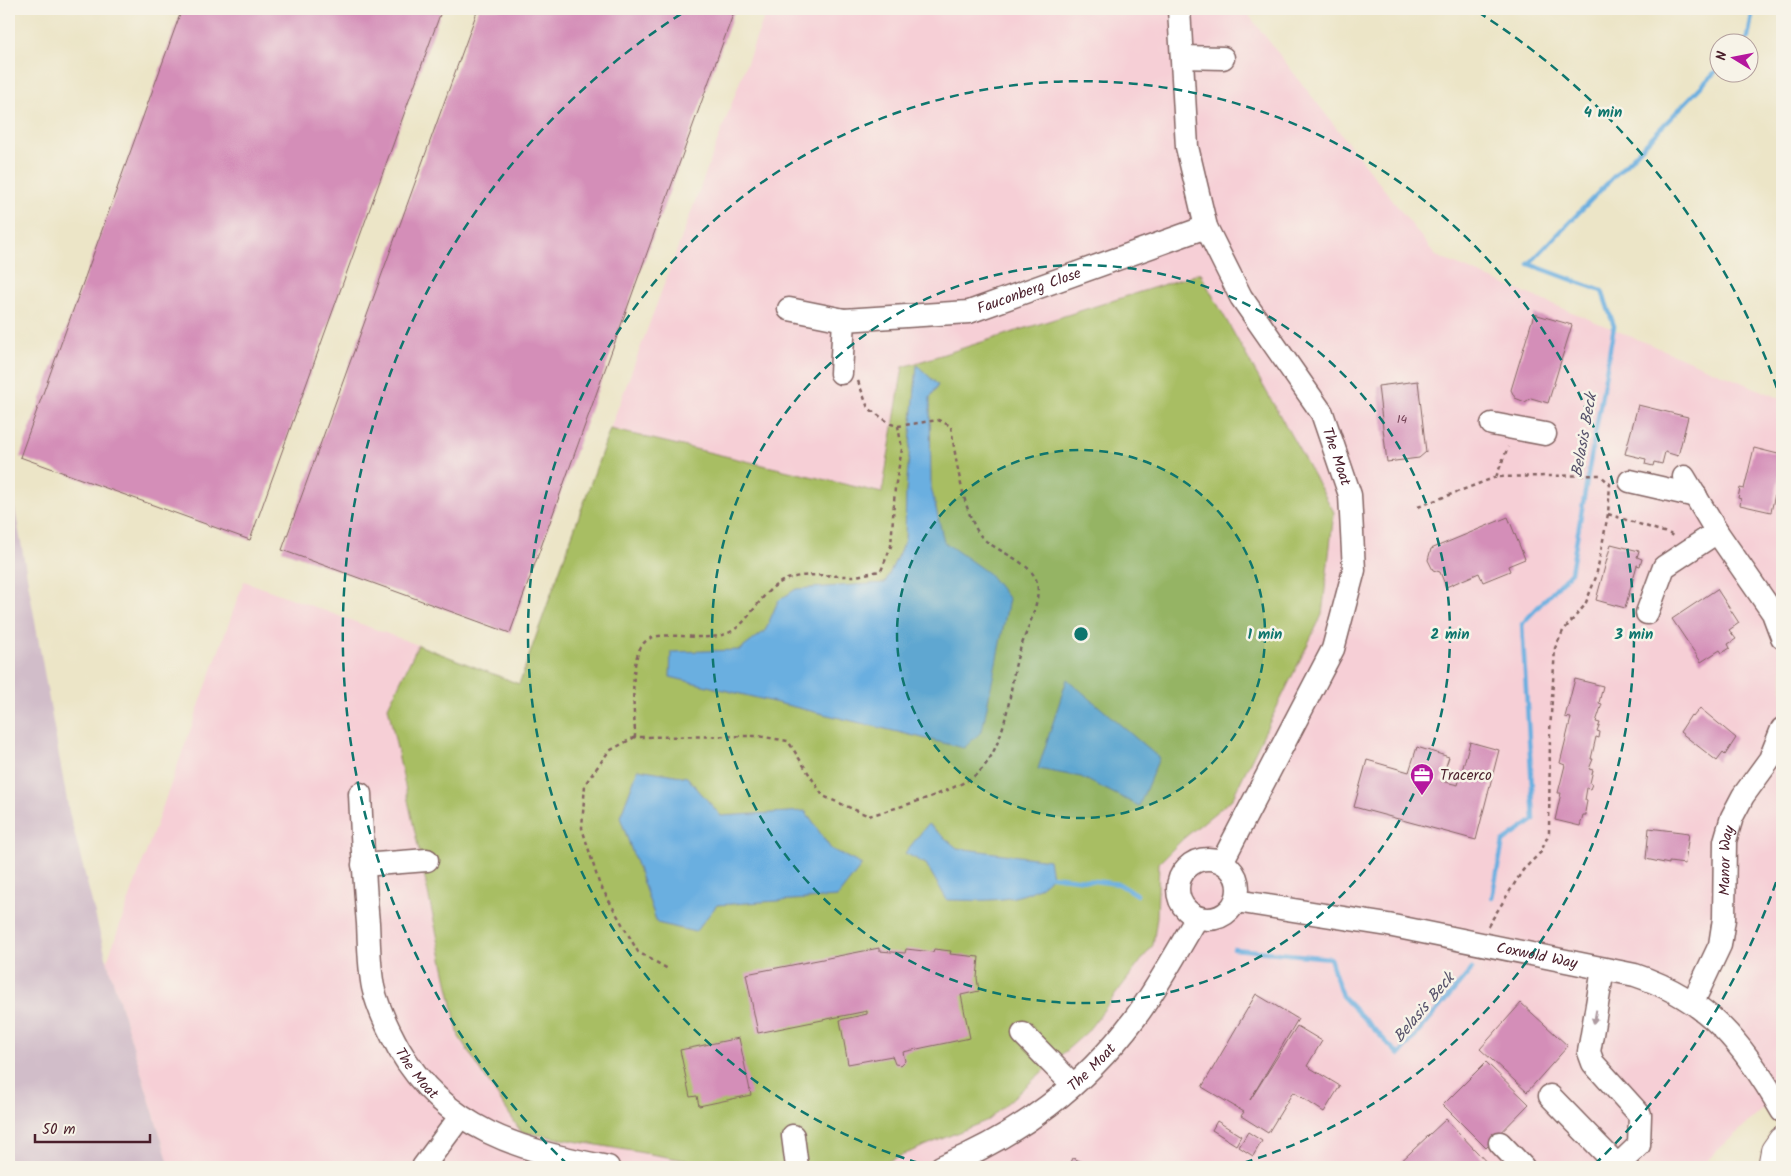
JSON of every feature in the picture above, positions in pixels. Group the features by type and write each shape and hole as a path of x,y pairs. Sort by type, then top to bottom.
{"street":[{"name":"The Moat","path":"1179,9 1187,146 1206,227 1241,296 1322,412 1350,495 1354,570 1333,649 1222,862"},
{"path":"1183,57 1223,58"},
{"name":"Fauconberg Close","path":"789,309 844,320 969,312 1206,227"},
{"path":"841,373 844,320"},
{"path":"1502,425 1545,434"},
{"path":"1684,477 1717,532 1773,613 1782,637"},
{"path":"1630,481 1696,496"},
{"path":"1647,613 1664,568 1717,532"},
{"name":"Manor Way","path":"1693,1002 1720,945 1724,919 1725,841 1732,817 1743,796 1770,759 1782,729"},
{"name":"The Moat","path":"360,794 373,986 385,1025 408,1063 433,1095 460,1116 487,1133 538,1153 608,1167"},
{"path":"1206,858 1222,862 1233,872 1238,886 1236,901 1226,913 1212,919 1197,918 1184,908 1177,893 1180,876 1190,864 1206,858"},
{"path":"364,865 427,860"},
{"name":"Coxwold Way","path":"1236,901 1388,925 1635,975 1661,984 1693,1002 1733,1036 1764,1080 1782,1111"},
{"name":"The Moat","path":"941,1167 970,1155 1007,1134 1051,1106 1073,1085 1101,1057 1135,1017 1197,918"},
{"path":"1550,1096 1617,1166 1639,1145 1640,1115 1593,1063 1589,1052 1604,969"},
{"path":"1023,1034 1073,1085"},
{"path":"423,1167 460,1116"},
{"path":"793,1136 797,1167"},
{"path":"1500,1143 1523,1167"}],"path":[{"path":"670,970 638,952 599,883 582,828 585,784 609,751 635,737 758,736 788,741 823,796 869,816 959,784 981,770 997,743 1006,715 1017,659 1036,600 1038,583 1032,572 981,537 972,518 957,465 951,426 938,420 898,426 868,408 857,379 841,373"},
{"path":"1496,477 1507,453 1502,425"},
{"path":"635,737 634,670 637,652 646,641 659,635 702,637 728,633 751,614 760,601 782,581 811,576 856,576 881,570 891,546 895,488 902,449 898,426"},
{"path":"1418,507 1496,477 1600,475 1610,484 1608,514 1596,577 1584,605 1563,631 1555,648 1550,732 1549,833 1541,852 1524,870 1487,928 1483,945"},
{"path":"1608,514 1670,534 1688,551"}],"shaded area":[{"path":"767,9 1244,9 1436,256 1782,399 1782,1100 1771,1101 1700,1167 786,1167 883,1163 988,1120 1087,1032 1153,945 1157,917 1159,863 1184,838 903,367 883,493 610,429"},
{"path":"9,475 69,812 107,961 170,1167 9,1167"},
{"path":"244,581 418,645 388,707 521,1131 726,1167 170,1167 107,961"}],"green space":[{"path":"1200,273 1334,512 1322,615 1232,799 1184,838 1159,863 1157,917 1153,945 1087,1032 988,1120 883,1163 786,1167 726,1167 521,1132 459,1037 388,707 418,645 519,684 610,429 882,493 903,367"}],"water":[{"path":"917,365 938,385 930,398 931,487 944,542 988,573 1009,599 982,731 964,748 670,677 671,652 740,650 765,631 778,601 796,589 885,583 905,540 906,490"},
{"path":"1067,679 1159,758 1139,806 1081,777 1038,769"},
{"path":"638,769 687,777 721,816 805,811 831,849 862,865 837,897 717,905 695,932 657,923 620,817"},
{"path":"928,824 957,848 1049,860 1052,876 1031,892 1017,896 989,900 947,900 926,864 905,853"}],"building":[{"path":"182,9 442,9 250,540 20,457"},
{"path":"478,9 735,9 510,633 282,550"},
{"path":"1534,314 1572,325 1548,403 1531,398 1525,402 1515,398 1511,390"},
{"path":"1418,381 1426,452 1419,458 1387,462 1378,386"},
{"path":"1638,405 1688,417 1678,456 1665,452 1662,464 1654,462 1653,466 1645,464 1646,459 1625,454"},
{"path":"1754,448 1782,455 1782,464 1771,512 1740,505 1741,499 1738,498 1740,488 1744,489"},
{"path":"1508,517 1525,559 1508,566 1510,571 1483,582 1479,573 1446,587 1440,572 1433,570 1428,560 1431,549"},
{"path":"1611,544 1639,551 1637,557 1642,559 1640,566 1637,565 1625,608 1596,600"},
{"path":"1717,589 1739,623 1729,630 1736,639 1728,644 1730,648 1722,653 1720,650 1701,662 1672,619"},
{"path":"1575,679 1603,686 1599,703 1602,704 1596,722 1600,723 1597,731 1600,732 1599,738 1596,737 1591,759 1593,759 1589,769 1593,770 1590,783 1592,784 1590,789 1587,788 1585,800 1587,801 1586,815 1583,815 1580,826 1555,820 1561,793 1558,793 1565,765 1560,763 1571,718 1565,717"},
{"path":"1700,708 1736,738 1725,755 1723,753 1717,761 1680,732 1691,715 1693,717"},
{"name":"Tracerco","path":"1470,742 1499,750 1476,840 1354,807 1367,760 1409,772 1417,747 1449,757 1441,781 1458,785"},
{"path":"1649,828 1689,833 1685,864 1669,862 1669,864 1646,859"},
{"path":"879,948 879,951 905,953 906,949 933,952 934,949 951,951 950,954 979,957 977,978 979,991 961,995 970,1038 903,1052 905,1061 901,1065 895,1064 892,1056 848,1064 840,1020 867,1014 867,1011 758,1033 746,974"},
{"path":"1256,994 1298,1019 1250,1100 1297,1026 1322,1041 1307,1066 1340,1086 1324,1112 1293,1092 1268,1133 1241,1116 1244,1112 1202,1087"},
{"path":"1521,1003 1568,1046 1527,1092 1480,1049"},
{"path":"739,1038 751,1095 699,1106 697,1096 690,1097 680,1050"},
{"path":"1486,1062 1529,1104 1486,1148 1443,1105"},
{"path":"1446,1119 1491,1167 1395,1167"},
{"path":"1217,1121 1241,1136 1236,1145 1212,1130"},
{"path":"1248,1132 1262,1141 1253,1156 1239,1147"},
{"path":"1073,1158 1093,1167 1069,1167"}],"waterway":[{"name":"Belasis Beck","path":"1749,32 1753,9"},
{"name":"Belasis Beck","path":"1492,898 1503,842 1534,820 1522,624 1571,572 1614,326 1602,291 1529,264 1708,79"},
{"name":"Belasis Beck","path":"1052,876 1119,884 1137,895"},
{"name":"Belasis Beck","path":"1234,949 1330,958 1342,996 1399,1055 1472,969"}],"place":[{"name":"Tracerco","path":"1422,796"}]}
